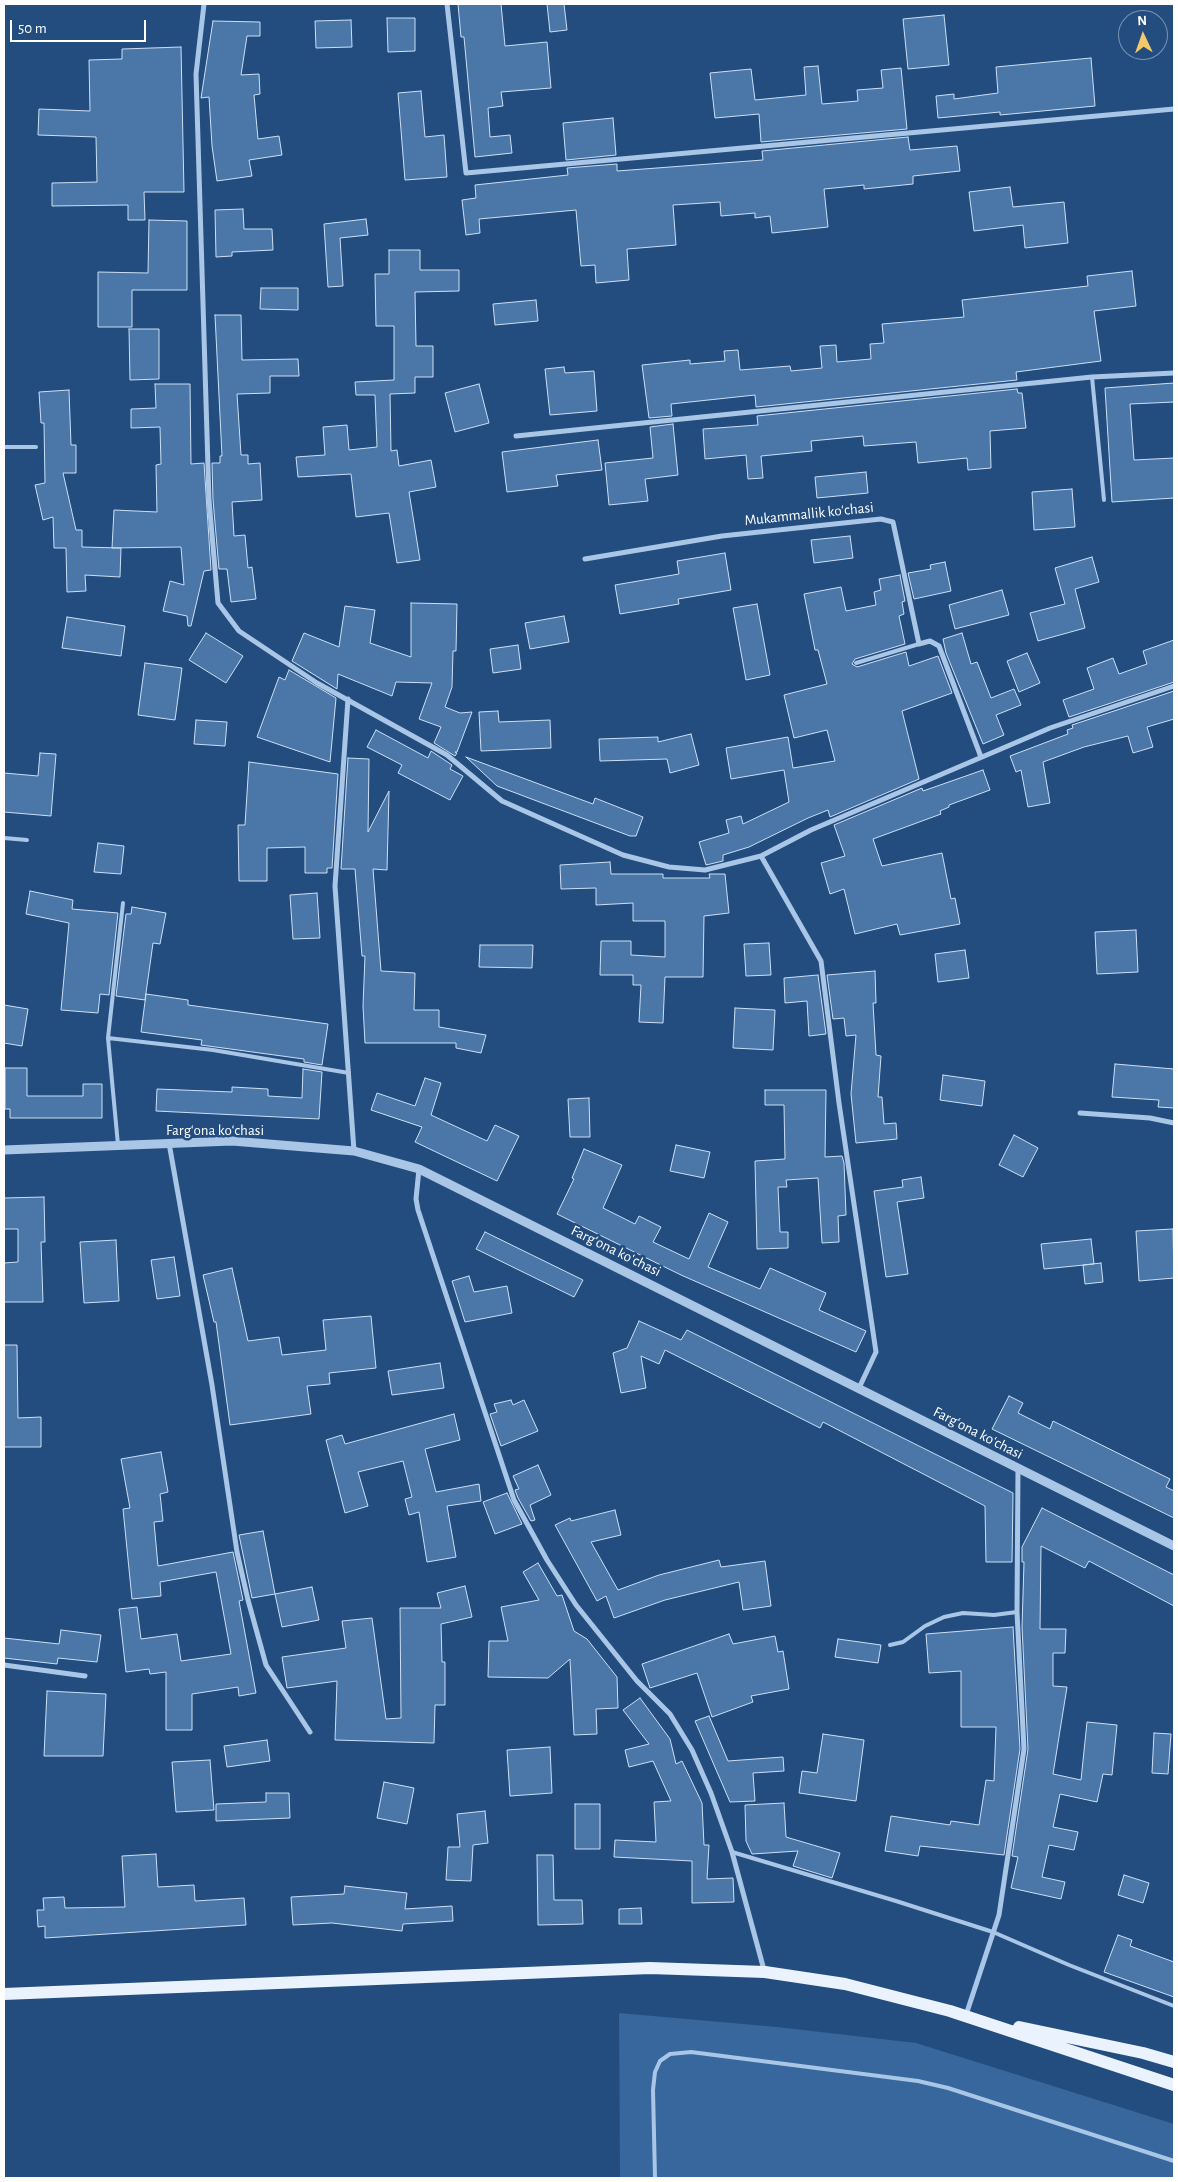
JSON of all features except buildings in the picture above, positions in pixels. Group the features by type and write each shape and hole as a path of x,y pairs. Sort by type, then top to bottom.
{"main road":[{"path":"4,1994 650,1968 765,1972 845,1984 966,2016 1143,2053 1174,2062"},
{"path":"966,2016 1174,2085"}],"street":[{"path":"204,4 196,74 209,500 218,603 239,631 317,682 447,755 502,801 623,855 670,868 705,870 761,856 811,830 1050,728 1174,686"},
{"path":"447,4 466,173 1174,110"},
{"path":"516,436 1092,377 1174,373"},
{"name":"Mukammallik koʻchasi","path":"585,559 722,536 881,519 893,522 919,644"},
{"path":"919,644 930,641 939,646 980,757"},
{"path":"348,699 335,886 354,1151"},
{"path":"761,856 821,961 839,1103 876,1352 860,1388"},
{"path":"1080,1113 1150,1118 1174,1123"},
{"name":"Fargʻona koʻchasi","path":"4,1150 232,1141 354,1151 419,1169 1174,1546"},
{"path":"169,1143 212,1385 237,1552 266,1665 310,1732"},
{"path":"419,1169 416,1199 418,1210 514,1500 547,1560 576,1605 638,1682 670,1714 692,1750 711,1792 732,1852 765,1972"},
{"path":"966,2016 1001,1906 1024,1748 1017,1612 1018,1468"},
{"path":"4,1665 85,1676"}],"lane":[{"path":"1092,377 1104,500"},
{"path":"4,446 36,447"},
{"path":"856,663 919,644"},
{"path":"4,838 27,840"},
{"path":"118,1145 108,1038 123,903"},
{"path":"108,1038 213,1050 349,1073"},
{"path":"890,1645 903,1642 926,1626 944,1617 963,1613 994,1615 1017,1612"},
{"path":"732,1852 993,1932 1069,1965 1174,2006"},
{"path":"655,2178 653,2090 655,2072 660,2061 670,2054 690,2052 918,2081 948,2088 1174,2161"}],"shaded area":[{"path":"619,2013 777,2027 916,2043 1174,2124 1174,2178 620,2178"}]}
